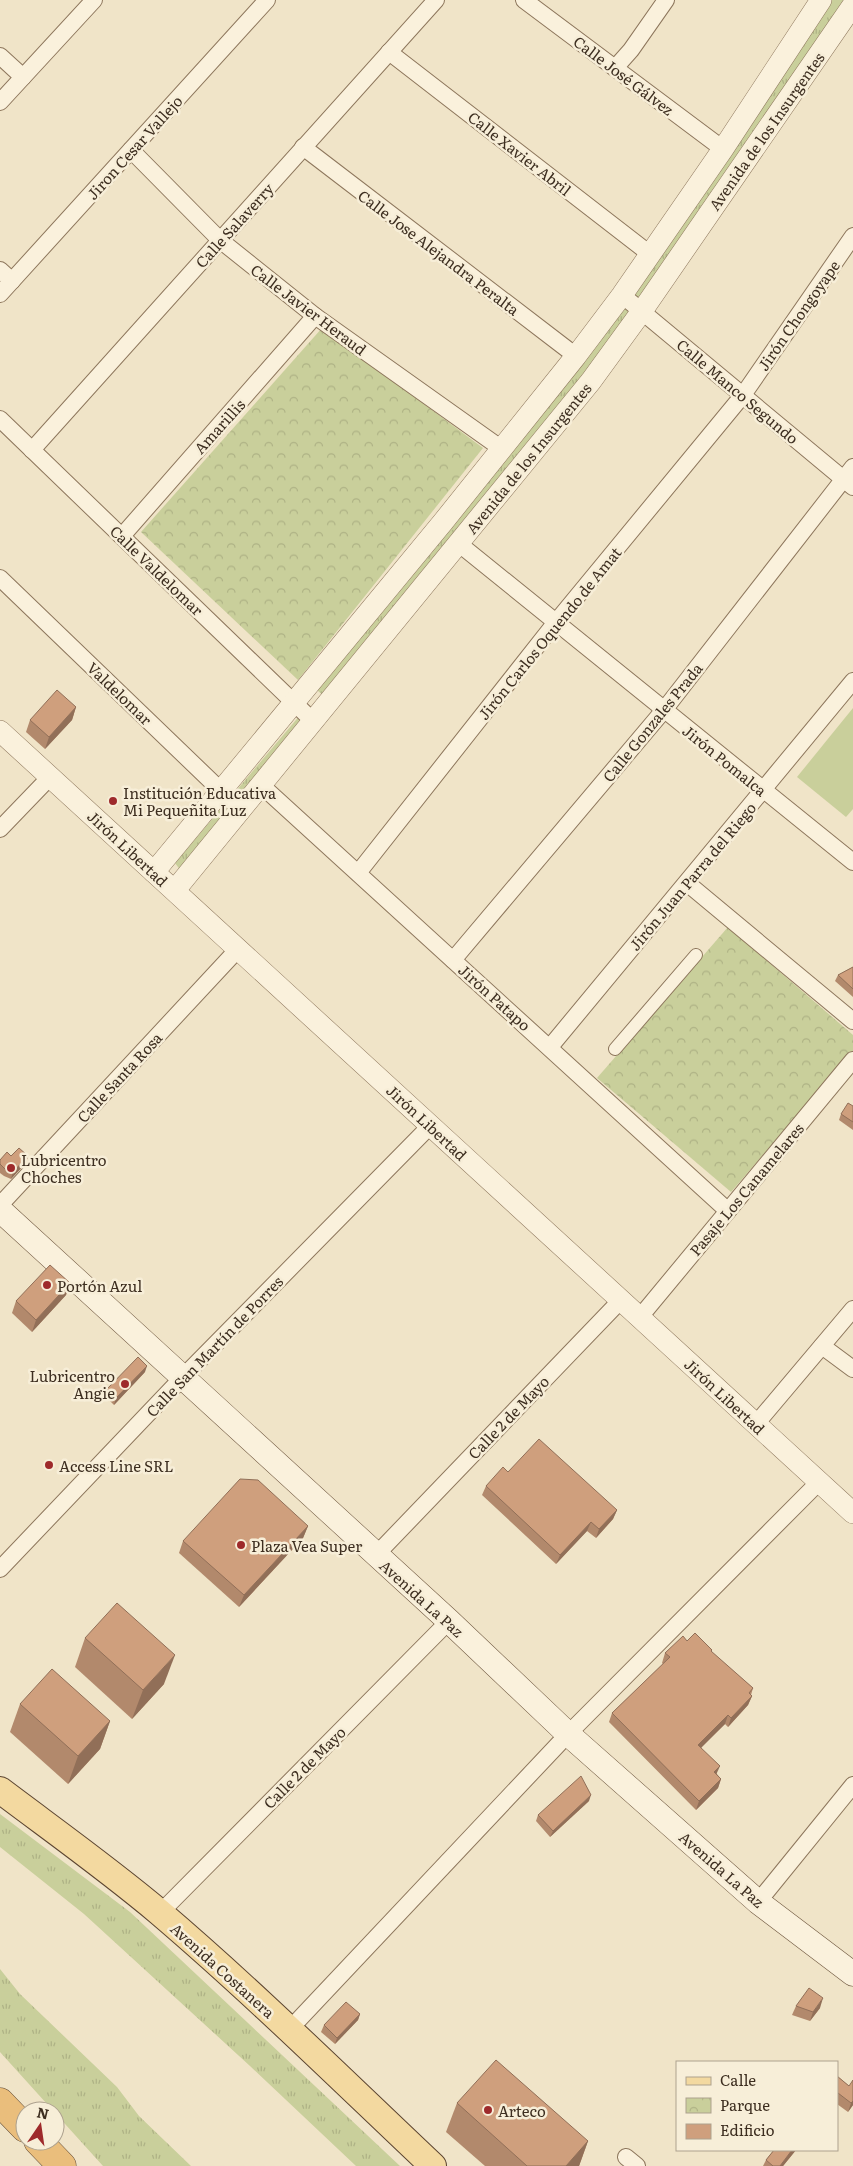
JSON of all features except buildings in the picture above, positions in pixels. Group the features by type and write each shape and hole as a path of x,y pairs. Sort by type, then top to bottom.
{"highway":[{"path":"0,2102 15,2118"},
{"path":"48,2151 62,2166"}],"main road":[{"name":"Avenida La Paz","path":"0,1210 375,1556 449,1621 568,1734 758,1902 853,1974"},
{"name":"Avenida Costanera","path":"0,1790 160,1912 433,2166"}],"street":[{"path":"0,102 94,0"},
{"name":"Jiron Cesar Vallejo","path":"0,294 267,0"},
{"name":"Calle Salaverry","path":"32,450 436,0"},
{"name":"Calle José Gálvez","path":"524,0 722,150"},
{"path":"616,68 666,0"},
{"name":"Avenida de los Insurgentes","path":"154,872 502,449 576,356 622,295 722,150 821,0"},
{"name":"Avenida de los Insurgentes","path":"175,890 591,381 642,311 853,5"},
{"name":"Calle Xavier Abril","path":"389,52 650,254"},
{"path":"0,56 23,77"},
{"name":"Calle Jose Alejandra Peralta","path":"303,147 576,356"},
{"name":"Calle Javier Heraud","path":"131,150 220,240 315,316 502,449"},
{"name":"Jirón Chongoyape","path":"743,395 853,236"},
{"path":"0,270 12,281"},
{"name":"Calle Manco Segundo","path":"622,295 743,395 850,478"},
{"name":"Amarillis","path":"122,536 315,316"},
{"name":"Jirón Carlos Oquendo de Amat","path":"358,873 556,622 743,395"},
{"name":"Calle Valdelomar","path":"0,419 313,721"},
{"name":"Calle Gonzales Prada","path":"453,960 664,710 850,478"},
{"name":"Jirón Pomalca","path":"458,543 853,862"},
{"name":"Valdelomar","path":"0,578 240,809"},
{"name":"Jirón Juan Parra del Riego","path":"550,1048 853,681"},
{"name":"Jirón Libertad","path":"0,731 239,948 853,1513"},
{"path":"0,829 51,776"},
{"name":"Jirón Patapo","path":"260,785 728,1211"},
{"path":"687,883 853,1021"},
{"name":"Calle Santa Rosa","path":"0,1205 239,948"},
{"path":"615,1049 696,955"},
{"name":"Pasaje Los Canamelares","path":"640,1317 853,1060"},
{"name":"Calle San Martín de Porres","path":"0,1570 182,1378 431,1125"},
{"name":"Calle 2 de Mayo","path":"375,1556 621,1300"},
{"path":"756,1424 853,1309"},
{"path":"822,1346 853,1369"},
{"path":"289,2030 568,1734 819,1482"},
{"name":"Calle 2 de Mayo","path":"160,1912 449,1621"},
{"path":"758,1902 853,1785"}],"green space":[{"path":"828,0 847,0 593,369 326,698 317,690"},
{"path":"322,328 483,448 298,680 141,532"},
{"path":"853,708 853,809 846,817 797,777"},
{"path":"301,714 306,721 181,871 175,863"},
{"path":"728,927 853,1035 853,1051 731,1192 597,1078"},
{"path":"0,1814 130,1912 400,2166 356,2166 84,1914 0,1847"},
{"path":"0,1969 20,1994 117,2087 139,2116 191,2166 103,2166 65,2124 65,2101 44,2101 0,2052"}],"place":[{"name":"Institución Educativa Mi Pequeñita Luz","path":"113,801"},
{"name":"Lubricentro Choches","path":"11,1168"},
{"name":"Portón Azul","path":"47,1285"},
{"name":"Lubricentro Angie","path":"125,1384"},
{"name":"Access Line SRL","path":"49,1465"},
{"name":"Plaza Vea Super","path":"241,1545"},
{"name":"Arteco","path":"488,2110"}]}
